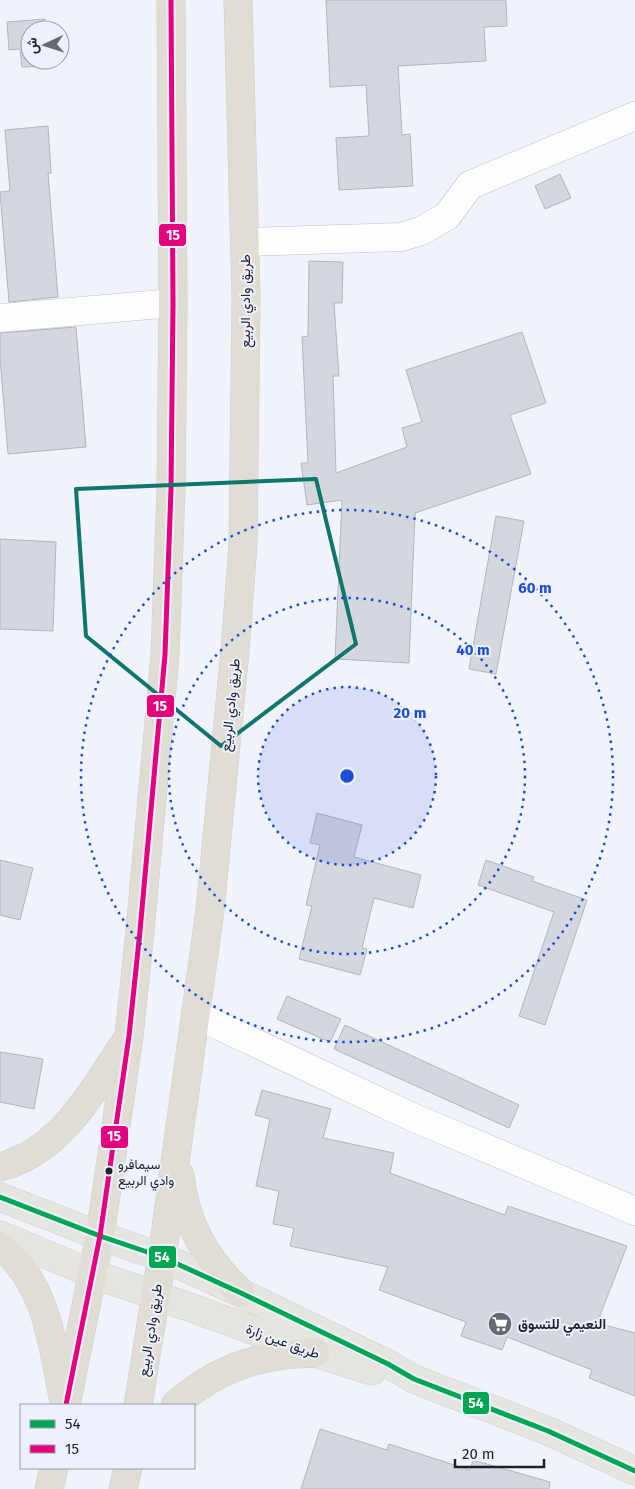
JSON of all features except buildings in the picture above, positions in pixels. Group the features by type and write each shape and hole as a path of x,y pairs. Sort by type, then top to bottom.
{"highway":[{"path":"66,1404 100,1236 129,1036 165,655 171,489 173,303 172,0"},
{"name":"طريق وادي الربيع","path":"138,1404 162,1257 210,910 228,731 243,544 246,242 238,0"},
{"path":"0,1167 13,1164 40,1150 64,1130 129,1036"},
{"path":"178,1143 181,1182 186,1208 194,1232 207,1255 222,1275 241,1293"},
{"path":"0,1246 22,1268 32,1282 43,1304 66,1404"},
{"path":"176,1404 190,1392 228,1370 271,1357 315,1353"},
{"path":"49,1489 54,1469"},
{"path":"123,1489 128,1469"}],"main road":[{"path":"0,1196 100,1236 162,1257 388,1364 414,1379 548,1431 635,1471"},
{"name":"طريق عين زارة","path":"0,1235 93,1274 315,1353 384,1375 414,1379"}],"street":[{"path":"246,242 402,237 421,231 447,216 470,185 635,116"},
{"path":"0,318 173,303"},
{"path":"196,1016 412,1117 635,1211"}],"highlighted area":[{"path":"316,479 356,644 221,746 86,636 76,489"}],"transit line":[{"name":"15","path":"66,1404 100,1236 129,1036 165,655 171,489 173,303 171,0"},
{"name":"54","path":"0,1197 100,1236 162,1257 388,1364 414,1379 548,1431 635,1471"}],"place":[{"name":"سيمافرو وادي الربيع","path":"109,1171"},
{"name":"النعيمي للتسوق","path":"500,1324"}]}
